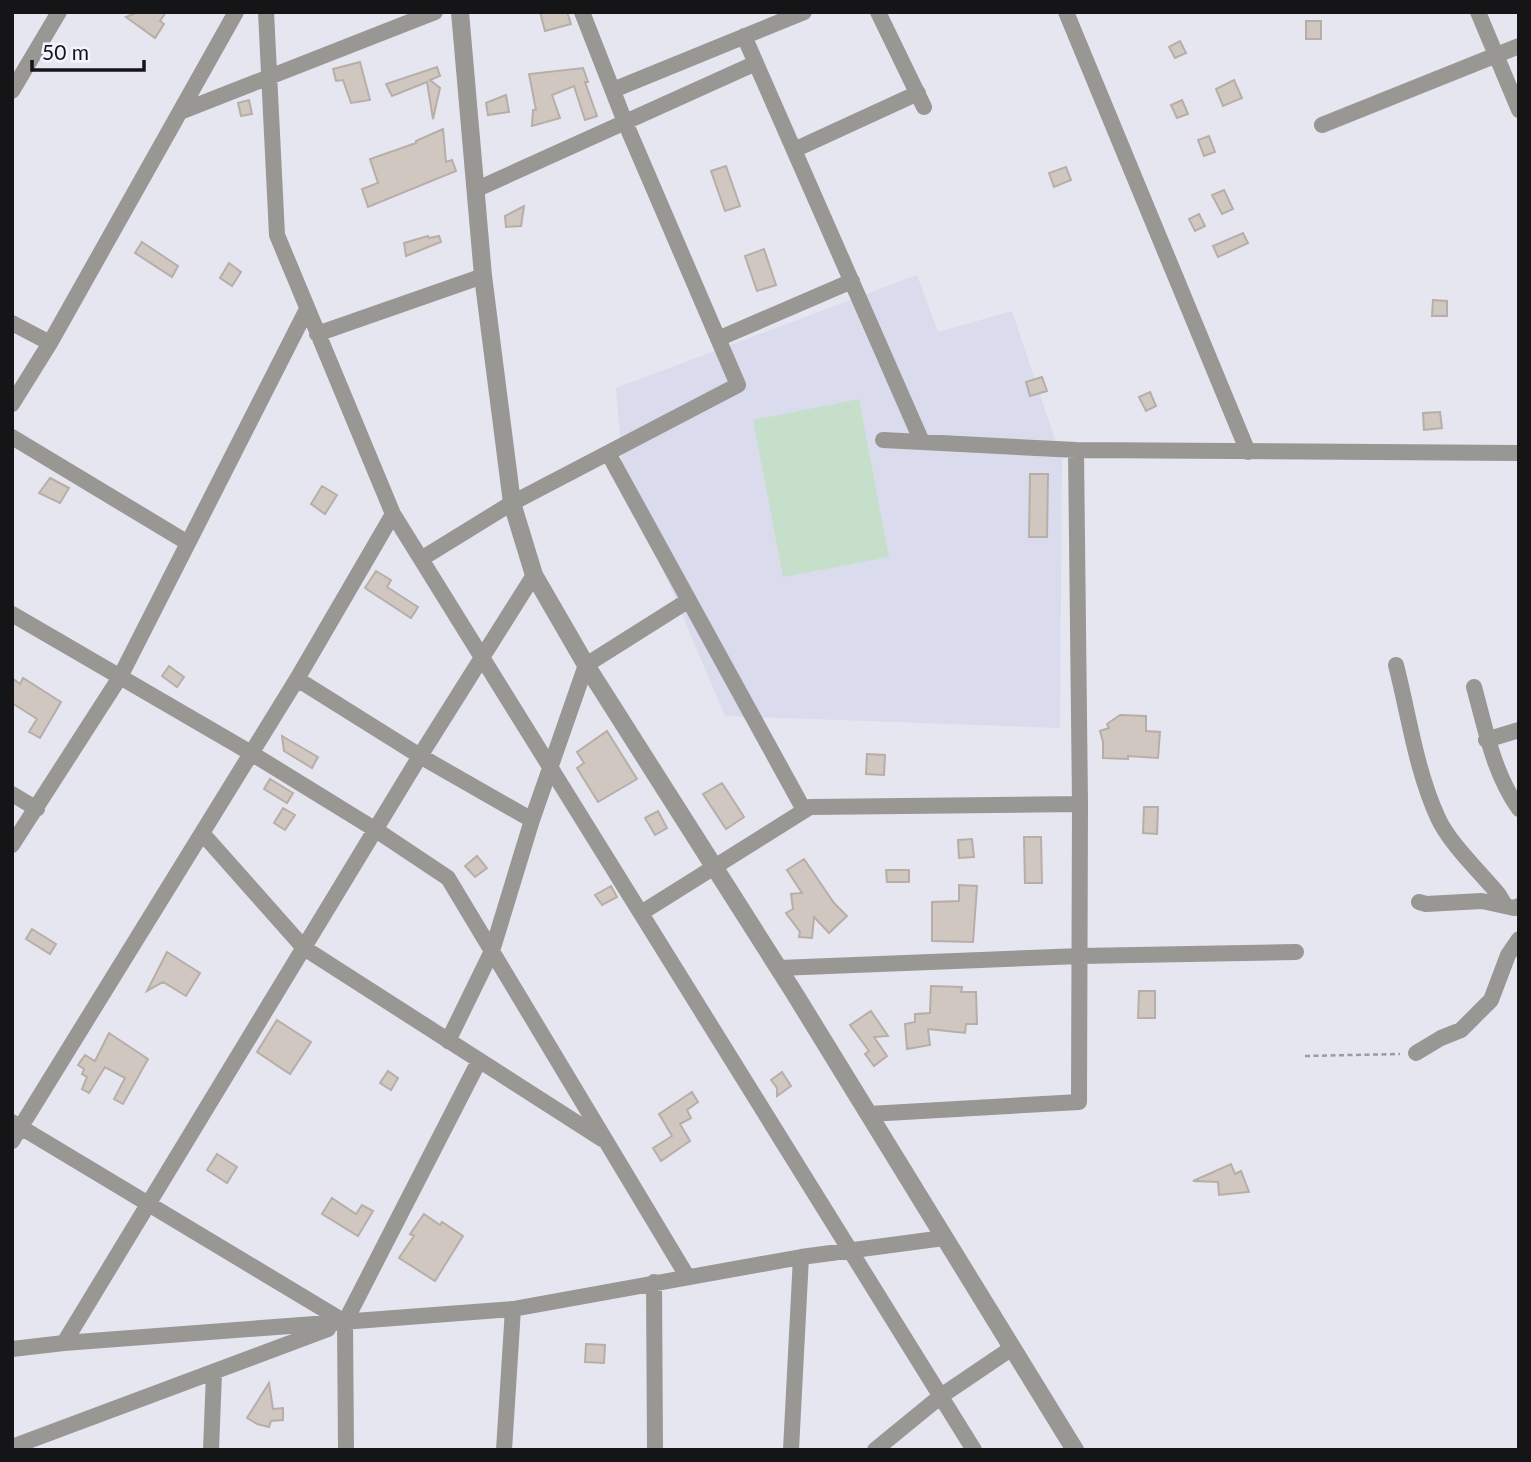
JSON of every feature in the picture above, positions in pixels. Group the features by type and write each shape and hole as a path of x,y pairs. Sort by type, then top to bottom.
{"street":[{"path":"12,91 60,12"},
{"path":"12,404 50,342 236,12"},
{"path":"265,12 277,235 393,514 974,1450"},
{"path":"180,112 435,12"},
{"path":"460,12 483,276 512,503 534,575 586,665 779,968 1075,1450"},
{"path":"421,559 512,503 738,386 720,338 625,122 582,12"},
{"path":"613,90 804,12"},
{"path":"794,150 921,100 878,12"},
{"path":"1066,12 1248,452"},
{"path":"1478,12 1519,110"},
{"path":"744,36 922,442"},
{"path":"1322,125 1519,46"},
{"path":"475,190 756,63"},
{"path":"317,334 483,276"},
{"path":"720,338 852,281"},
{"path":"12,845 120,677 307,309"},
{"path":"12,323 50,342"},
{"path":"12,438 188,543"},
{"path":"883,440 1076,450 1519,453"},
{"path":"869,1114 1079,1102 1080,804 1076,450"},
{"path":"608,453 804,810"},
{"path":"345,1322 15,1130 297,680 393,514"},
{"path":"64,1343 420,756 534,575"},
{"path":"448,1041 492,951 532,820 586,665 689,600"},
{"path":"12,614 251,753 376,830 447,878 687,1276"},
{"path":"1396,665 1413,742 1439,820 1451,839 1499,895 1514,908"},
{"path":"297,680 420,756 532,820"},
{"path":"1474,687 1495,766 1519,809"},
{"path":"1486,740 1519,730"},
{"path":"12,794 37,809"},
{"path":"641,913 810,807 1080,804"},
{"path":"202,833 304,948 607,1142"},
{"path":"1419,902 1426,904 1482,901 1514,908"},
{"path":"1416,1053 1461,1030 1491,1000 1508,955 1519,939"},
{"path":"779,968 1080,956 1296,952"},
{"path":"346,1450 345,1322 479,1061"},
{"path":"12,1349 513,1309 801,1257 944,1238"},
{"path":"791,1450 801,1257"},
{"path":"654,1282 654,1450"},
{"path":"504,1450 513,1309"},
{"path":"12,1447 345,1322"},
{"path":"875,1450 941,1396 1012,1348"},
{"path":"211,1450 214,1373"}],"path":[{"path":"1306,1056 1416,1053"}],"shaded area":[{"path":"917,275 938,332 1012,311 1062,460 1060,728 725,716 623,475 616,388"}],"green space":[{"path":"859,399 889,557 783,577 753,420"}],"building":[{"path":"138,12 166,12 160,21 164,24 155,38 126,17"},
{"path":"540,12 567,12 571,24 545,31"},
{"path":"1306,21 1321,21 1321,39 1306,39"},
{"path":"1180,41 1186,53 1175,58 1169,47"},
{"path":"360,62 370,100 351,103 343,80 336,81 333,69"},
{"path":"437,67 440,76 430,80 440,88 433,119 427,82 392,96 386,84"},
{"path":"583,68 597,116 585,120 574,86 552,95 560,118 532,126 533,110 536,110 529,74"},
{"path":"1234,80 1242,98 1223,106 1216,89"},
{"path":"506,95 509,112 488,115 486,103"},
{"path":"249,100 252,114 241,116 238,103"},
{"path":"1182,100 1188,114 1177,118 1171,105"},
{"path":"443,129 446,162 452,160 456,171 368,207 362,189 378,183 370,159 416,143"},
{"path":"1209,136 1215,152 1204,156 1198,140"},
{"path":"726,166 740,206 725,211 711,171"},
{"path":"1066,167 1071,180 1054,187 1049,173"},
{"path":"1224,190 1233,209 1222,214 1212,195"},
{"path":"524,206 521,226 506,227 505,216"},
{"path":"1199,214 1205,226 1195,231 1189,219"},
{"path":"1243,233 1248,243 1218,257 1213,246"},
{"path":"428,236 439,236 441,242 406,256 404,243"},
{"path":"142,242 178,266 172,277 135,253"},
{"path":"764,249 776,285 757,291 745,256"},
{"path":"229,263 241,272 232,286 220,278"},
{"path":"1433,300 1447,301 1447,316 1432,316"},
{"path":"1042,377 1047,391 1030,396 1026,382"},
{"path":"1150,392 1156,406 1146,411 1139,397"},
{"path":"1440,412 1442,428 1424,430 1423,413"},
{"path":"1030,474 1048,474 1047,537 1029,537"},
{"path":"50,478 69,488 60,503 39,493"},
{"path":"322,486 337,495 325,514 311,504"},
{"path":"376,571 391,580 387,587 418,607 411,618 365,588"},
{"path":"169,666 184,677 177,687 162,676"},
{"path":"12,678 20,684 23,678 61,702 40,738 29,732 37,719 12,703"},
{"path":"1120,715 1146,716 1146,731 1160,732 1158,758 1103,758 1100,731 1109,728 1107,724"},
{"path":"607,731 637,779 598,802 577,768 584,763 577,752"},
{"path":"282,736 318,757 312,768 284,751"},
{"path":"867,754 885,755 884,775 866,774"},
{"path":"270,779 293,793 287,803 264,789"},
{"path":"722,783 744,817 726,829 703,794"},
{"path":"1144,807 1158,807 1157,834 1143,833"},
{"path":"283,808 295,815 285,830 274,823"},
{"path":"658,811 667,828 655,835 645,818"},
{"path":"1024,837 1041,837 1042,883 1025,883"},
{"path":"972,839 974,857 959,858 958,840"},
{"path":"477,856 487,868 475,877 465,866"},
{"path":"804,859 834,903 847,916 829,933 814,917 812,938 799,937 800,932 786,913 793,909 791,894 802,893 787,870"},
{"path":"886,870 909,870 909,882 887,882"},
{"path":"959,885 977,886 973,942 932,941 932,902 959,901"},
{"path":"611,886 617,897 602,905 595,895"},
{"path":"32,929 56,944 50,954 26,939"},
{"path":"167,952 200,973 186,996 163,982 147,991"},
{"path":"931,986 962,987 961,992 976,992 977,1024 966,1024 965,1033 928,1029 930,1045 907,1049 905,1024 915,1022 915,1014 930,1013"},
{"path":"1139,991 1155,991 1155,1018 1138,1018"},
{"path":"871,1011 888,1036 874,1037 887,1056 874,1066 865,1054 869,1051 850,1025"},
{"path":"277,1020 311,1042 290,1074 257,1052"},
{"path":"109,1033 148,1059 123,1104 114,1099 125,1078 105,1067 89,1093 82,1089 87,1077 82,1074 84,1069 78,1065 85,1055 95,1061"},
{"path":"388,1071 398,1078 391,1090 380,1083"},
{"path":"782,1072 791,1086 777,1096 777,1088 771,1080"},
{"path":"692,1092 698,1102 687,1110 691,1118 680,1124 690,1141 661,1161 653,1148 672,1136 659,1114"},
{"path":"217,1154 237,1167 227,1183 207,1170"},
{"path":"1231,1164 1235,1174 1241,1171 1249,1192 1219,1195 1218,1182 1193,1181"},
{"path":"332,1198 356,1214 362,1205 373,1211 358,1236 322,1214"},
{"path":"424,1214 463,1236 435,1281 399,1258 414,1236 410,1234"},
{"path":"586,1344 605,1345 604,1363 585,1362"},
{"path":"269,1383 273,1409 283,1408 283,1420 271,1421 269,1427 247,1418"}]}
